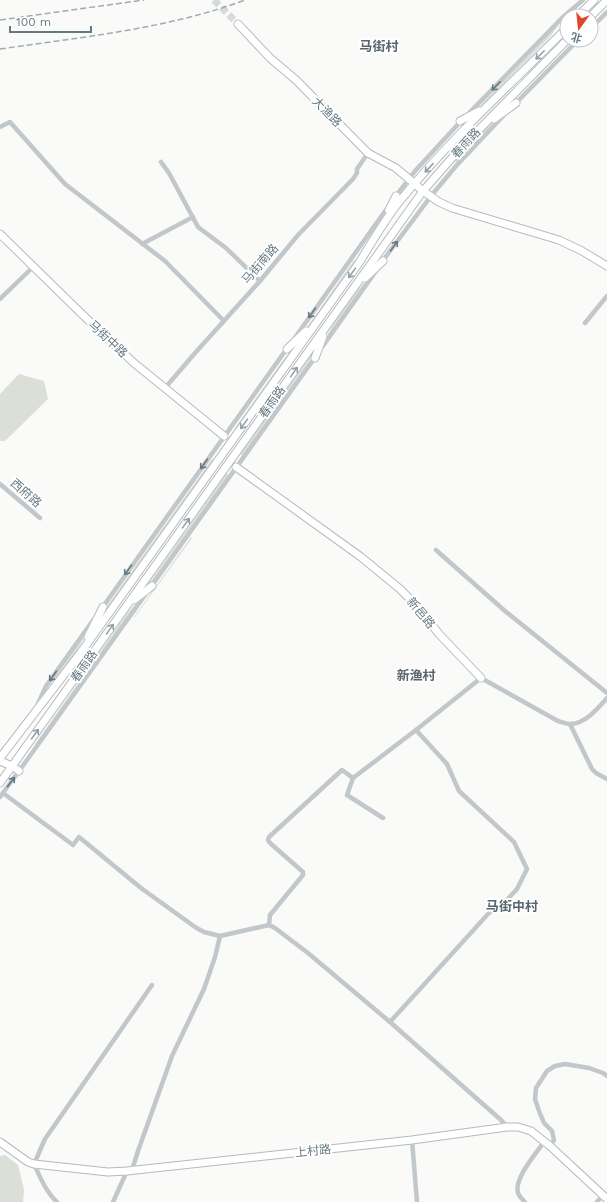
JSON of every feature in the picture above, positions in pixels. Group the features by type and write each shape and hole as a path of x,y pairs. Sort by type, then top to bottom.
{"main road":[{"path":"586,8 594,0"},
{"path":"599,8 607,0"},
{"name":"大渔路","path":"238,24 270,58 296,80 368,153 396,168 411,182 439,202 452,208 559,240 582,251 607,266"},
{"name":"春雨路","path":"1,757 64,676 317,322 359,263 376,234 411,182 559,36"},
{"name":"春雨路","path":"0,783 423,191 477,131 559,48"},
{"path":"477,131 516,103"},
{"path":"460,122 488,106"},
{"path":"376,234 396,196"},
{"name":"马街中路","path":"0,234 134,363 224,436"},
{"path":"353,289 383,261"},
{"path":"287,349 317,322"},
{"path":"315,358 327,326"},
{"name":"新邑路","path":"236,467 361,557 400,589 417,606 439,634 481,678"},
{"path":"126,606 152,586"},
{"path":"79,655 103,607"},
{"path":"1,757 19,772"},
{"name":"上村路","path":"0,1142 28,1162 34,1164 108,1172 130,1171 412,1140 507,1127 518,1127 531,1131 605,1197"}],"street":[{"path":"33,714 46,686 396,196 411,182 460,122 563,18 583,0"},
{"path":"599,20 607,12"},
{"path":"507,1127 502,1120 390,1022 308,953 275,928 269,925 220,936 204,932 141,888 79,837 73,845 1,795 19,772 430,196 456,166 570,48"},
{"path":"0,127 10,122 65,184 165,262 224,321"},
{"name":"马街南路","path":"165,388 260,281 298,235 353,179 357,173 357,169 368,153"},
{"path":"161,162 169,173 198,227 226,248 260,281"},
{"path":"142,244 193,217"},
{"path":"0,299 33,267"},
{"path":"585,323 607,296"},
{"name":"西府路","path":"0,484 40,518"},
{"path":"436,550 505,611 607,693"},
{"path":"383,818 347,795 353,778 481,678"},
{"name":"新邑路","path":"481,678 558,721 570,724"},
{"path":"607,698 596,711 587,718 570,724 592,769 607,779"},
{"path":"390,1022 488,914 505,902 517,889 527,869 514,842 460,790 447,764 416,730"},
{"path":"269,925 270,915 303,876 303,872 270,843 268,840 269,837 342,770 353,778"},
{"path":"113,1202 130,1171 172,1056 204,989 215,957 220,936"},
{"path":"57,1202 51,1197 34,1164 45,1139 152,985"},
{"path":"525,1202 518,1194 518,1183 520,1177 547,1144 554,1140 552,1131 544,1123 535,1099 536,1088 547,1071 555,1066 565,1064 589,1068 607,1076"},
{"path":"412,1140 417,1202"},
{"path":"597,1202 605,1197"}],"shaded area":[{"path":"558,25 549,38 485,103 474,111"},
{"path":"493,123 457,163 455,161 486,128"},
{"path":"354,260 357,260 315,321 307,328 307,327"},
{"path":"364,283 365,284 329,335 328,334 340,314"},
{"path":"292,350 293,351 236,430 235,428 283,360"},
{"path":"312,354 313,355 307,365 243,456 240,454"},
{"path":"19,374 44,381 48,399 5,441 0,441 0,394"},
{"path":"212,459 214,460 101,618 106,607"},
{"path":"227,473 229,475 150,584 149,583"},
{"path":"191,537 192,538 134,617"},
{"path":"136,604 137,605 35,744 128,612"},
{"path":"84,636 70,661 60,674 51,682"},
{"path":"5,1155 18,1165 24,1190 23,1202 0,1202 0,1156"}],"tunnel":[{"path":"214,0 238,24"}],"railway":[{"path":"0,20 144,0"},
{"path":"0,49 93,36 155,25 215,10 245,0"}],"district":[{"name":"马街村","path":"379,46"},
{"name":"新渔村","path":"416,675"},
{"name":"马街中村","path":"512,906"}]}
